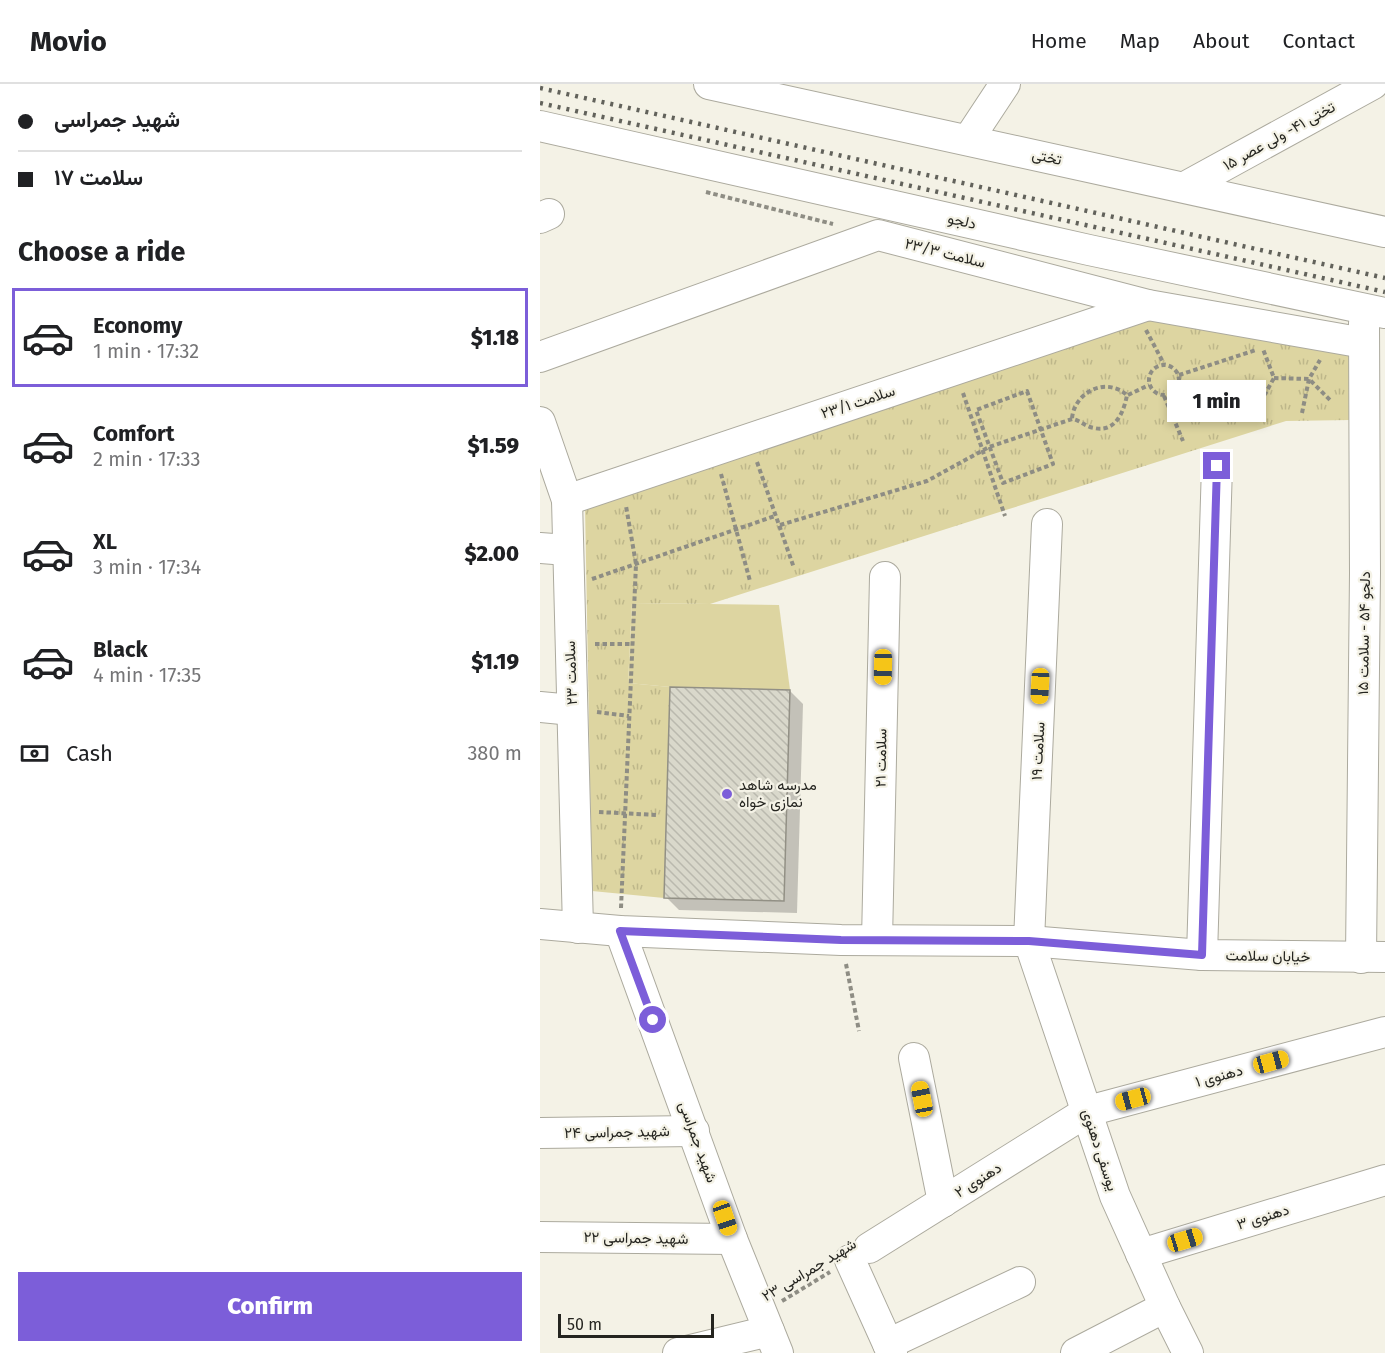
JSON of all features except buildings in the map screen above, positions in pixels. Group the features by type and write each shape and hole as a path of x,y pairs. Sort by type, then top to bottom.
{"street":[{"name":"تختی","path":"709,84 1385,232"},
{"path":"968,140 1005,84"},
{"name":"تختی ۴۱- ولی عصر ۱۵","path":"1185,187 1373,84"},
{"name":"دلجو","path":"540,126 1089,250 1375,311"},
{"name":"سلامت ۲۳/۳","path":"540,357 878,235 1142,307 1364,343"},
{"name":"سلامت ۲۳/۱","path":"567,500 1142,307"},
{"name":"دلجو ۵۴ - سلامت ۱۵","path":"1373,958 1365,585 1364,343 1375,311"},
{"name":"سلامت ۲۳","path":"540,422 567,500 554,549 568,587 578,928"},
{"path":"1202,955 1217,466"},
{"name":"سلامت ۱۹","path":"1029,941 1047,524"},
{"name":"سلامت ۲۱","path":"877,940 885,576"},
{"path":"540,707 572,710"},
{"name":"خیابان سلامت","path":"540,924 620,931 841,940 1029,941 1202,955 1373,958"},
{"name":"شهید جمراسی","path":"620,931 732,1239 770,1332"},
{"name":"یوسفی دهنوی","path":"1029,941 1115,1196 1188,1353"},
{"name":"دهنوی ۱","path":"1088,1111 1385,1032"},
{"path":"914,1058 943,1202"},
{"name":"دهنوی ۲","path":"859,1254 1088,1111"},
{"name":"شهید جمراسی ۲۴","path":"540,1133 694,1131"},
{"name":"دهنوی ۳","path":"1141,1254 1385,1180"},
{"name":"شهید جمراسی ۲۲","path":"540,1237 732,1239"},
{"path":"859,1254 890,1348 1020,1282"},
{"path":"1076,1353 1165,1307"},
{"path":"678,1353 770,1332"}],"path":[{"path":"1142,307 1164,364"},
{"path":"1179,375 1269,345"},
{"path":"1262,348 1275,378"},
{"path":"1302,413 1309,379 1323,354"},
{"path":"1164,364 1173,367 1179,375 1179,385 1173,393 1164,396 1155,393 1149,385 1149,375 1154,367 1164,364"},
{"path":"955,370 1005,516"},
{"path":"1275,378 1309,379 1331,401"},
{"path":"1253,415 1275,378"},
{"path":"780,525 927,481 989,447 1072,419 1080,420 1094,428 1108,426 1118,421 1127,395 1149,385"},
{"path":"1072,419 1076,403 1088,392 1098,388 1113,388 1127,395"},
{"path":"1027,391 1040,429 1053,464 1003,483 976,410 1027,391"},
{"path":"1164,396 1183,441"},
{"path":"749,439 794,568"},
{"path":"714,451 750,580"},
{"path":"620,931 636,564 622,481"},
{"path":"568,587 775,516"},
{"path":"570,645 632,644"},
{"path":"572,710 629,716"},
{"path":"574,809 657,815"},
{"path":"841,940 859,1031"},
{"name":"شهید جمراسی ۲۳","path":"770,1332 859,1254"}],"green space":[{"path":"1166,311 1355,351 1350,420 1286,421 710,604 632,603 628,683 670,687 664,898 592,891 585,505"},
{"path":"632,603 779,605 790,690 670,687 628,683"}],"railway":[{"path":"540,88 1385,278"},
{"path":"540,103 1385,292"}],"place":[{"name":"مدرسه شاهد نمازی خواه","path":"727,794"}],"route":[{"path":"653,1020 620,931 841,940 1029,941 1202,955 1217,466"}]}
